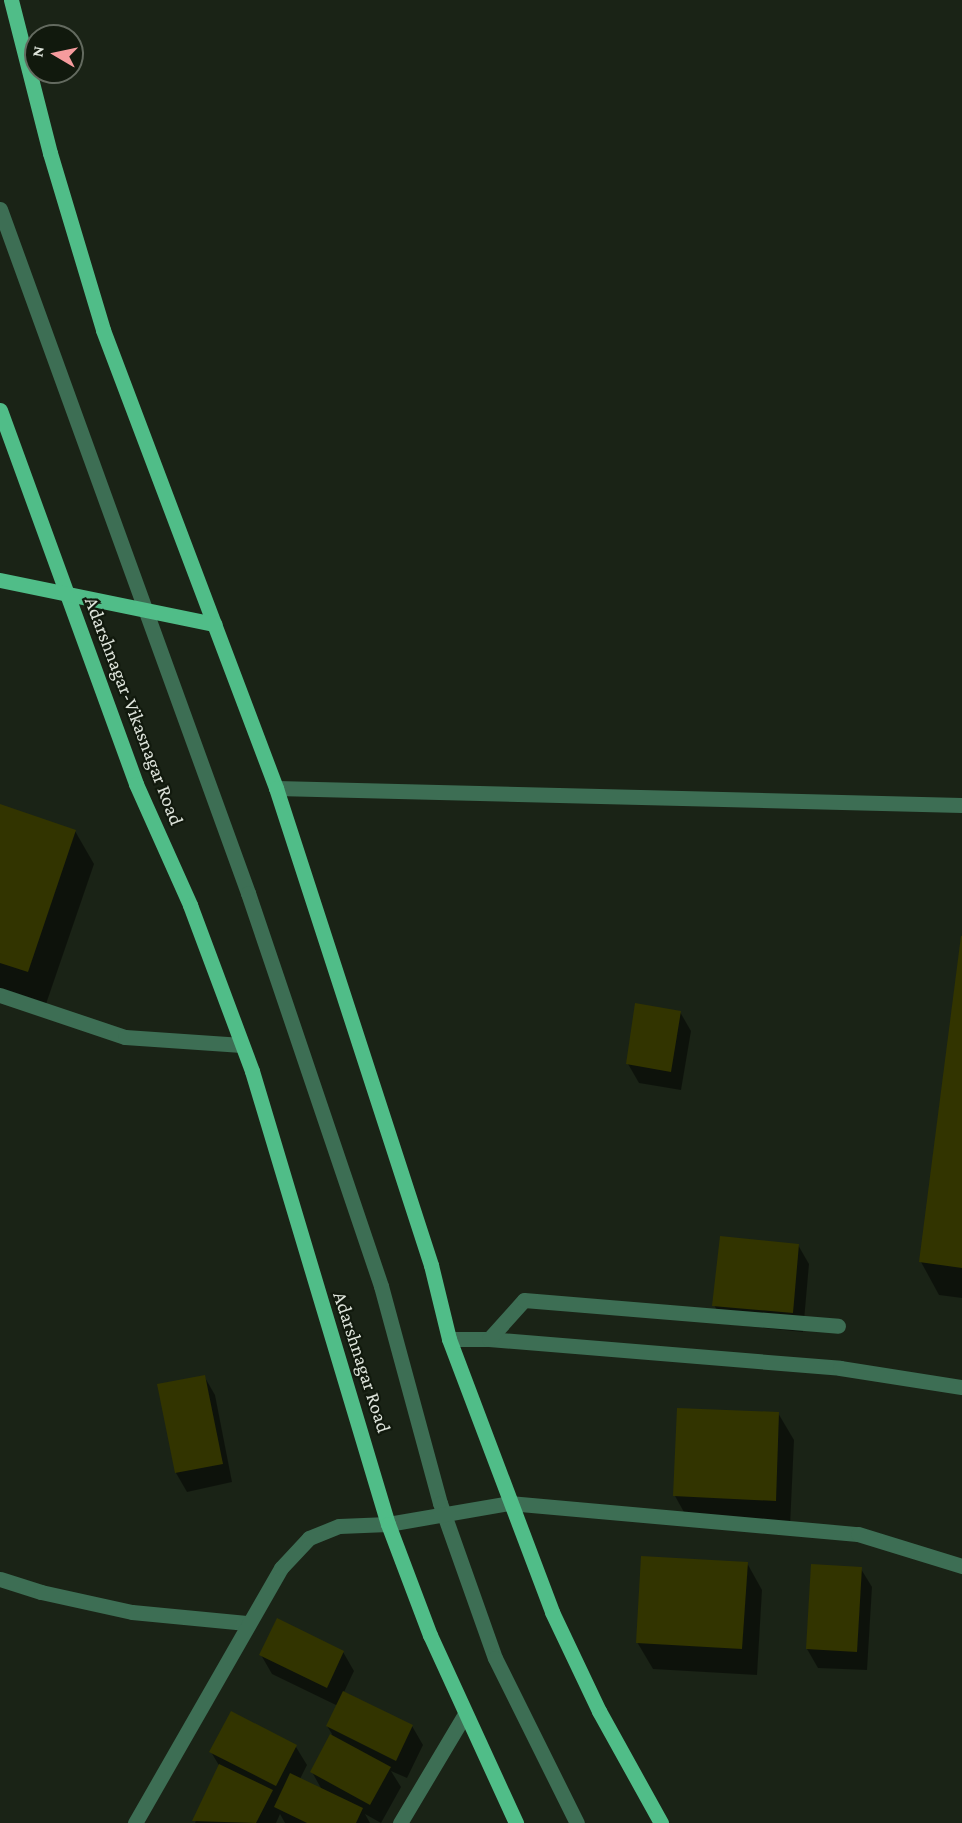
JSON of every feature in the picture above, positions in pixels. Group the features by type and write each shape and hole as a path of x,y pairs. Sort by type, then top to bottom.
{"main road":[{"path":"11,0 50,153 103,330 276,788 431,1265 449,1340 552,1612 594,1702 661,1823"},
{"path":"0,411 67,596 215,624"},
{"name":"Adarshnagar-Vikasnagar Road","path":"0,580 67,596 136,784 190,905"},
{"name":"Adarshnagar Road","path":"190,905 242,1045 388,1524 430,1635 516,1823"}],"street":[{"path":"0,209 248,892 381,1286 444,1515 495,1658 577,1823"},
{"path":"276,788 962,805"},
{"path":"0,995 125,1037 242,1045"},
{"path":"489,1339 524,1299 838,1326"},
{"path":"449,1340 489,1339 840,1368 962,1387"},
{"path":"135,1823 246,1623 281,1568 309,1539 339,1526 388,1524 509,1503 858,1534 962,1566"},
{"path":"0,1579 41,1592 132,1612 246,1623"},
{"path":"400,1823 465,1714"}],"building":[{"path":"0,804 76,830 28,972 0,963"},
{"path":"962,936 962,1268 919,1262"},
{"path":"635,1003 681,1011 671,1072 626,1064"},
{"path":"720,1236 799,1244 793,1313 712,1306"},
{"path":"205,1375 223,1464 175,1473 157,1384"},
{"path":"677,1408 779,1412 776,1501 673,1496"},
{"path":"641,1556 748,1562 742,1649 636,1643"},
{"path":"811,1564 862,1567 857,1652 806,1649"},
{"path":"277,1618 344,1651 327,1688 259,1655"},
{"path":"343,1691 413,1725 396,1761 326,1726"},
{"path":"231,1711 297,1745 276,1786 209,1752"},
{"path":"330,1734 391,1767 370,1805 310,1772"},
{"path":"219,1764 273,1790 256,1823 192,1821"},
{"path":"290,1773 363,1808 356,1823 307,1823 274,1807"}]}
